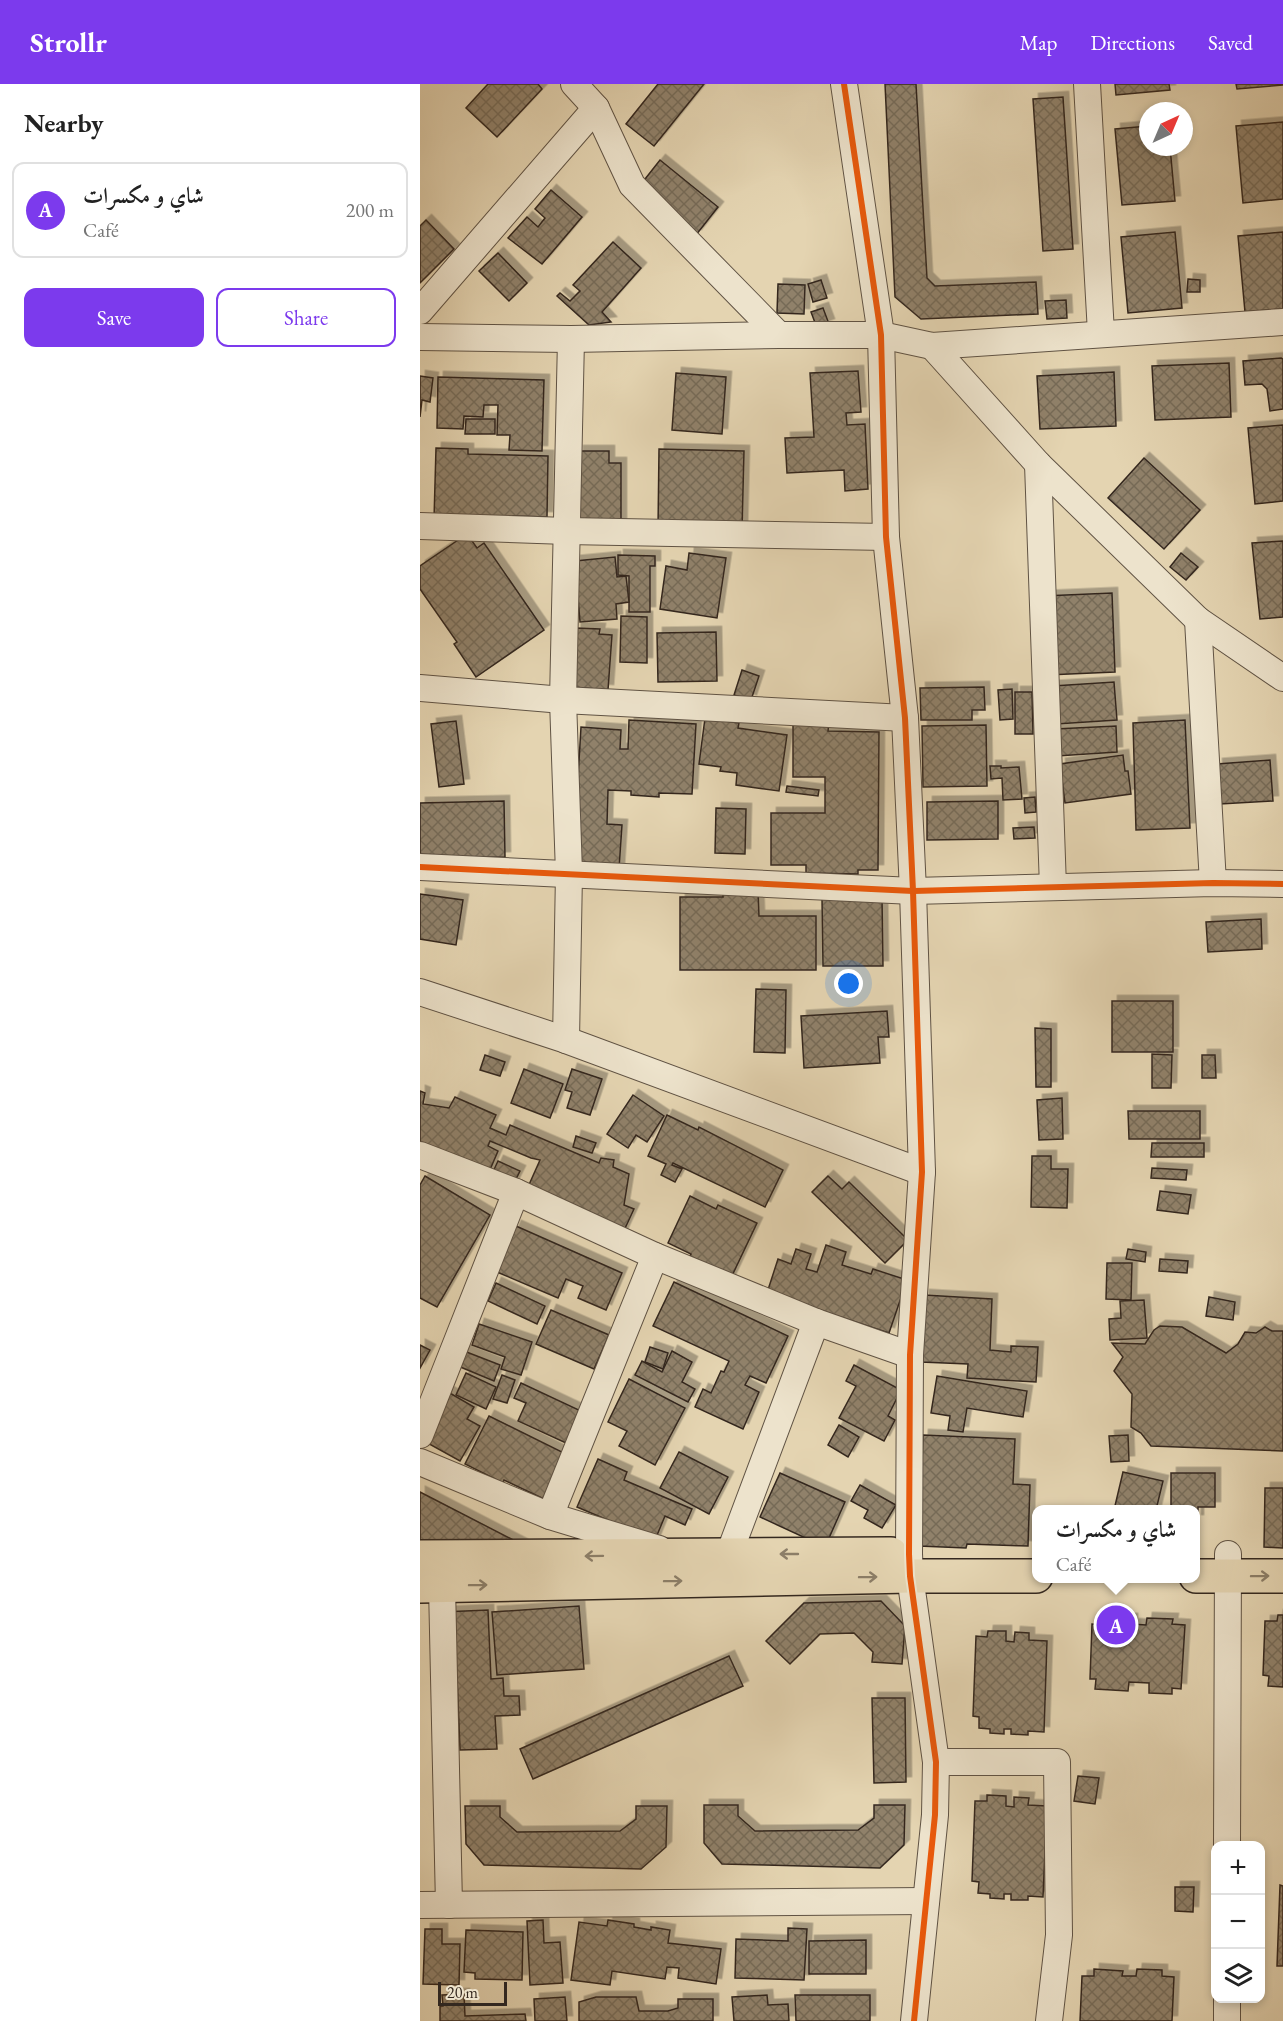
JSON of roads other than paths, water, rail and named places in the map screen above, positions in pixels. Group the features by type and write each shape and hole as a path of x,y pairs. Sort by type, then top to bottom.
{"main road":[{"path":"420,1557 729,1554 910,1565 1032,1576"},
{"path":"431,1586 910,1565 1032,1554"},
{"path":"1200,1575 1228,1565 1283,1554"},
{"path":"1200,1555 1228,1565 1283,1576"}],"street":[{"path":"574,84 596,108 632,185 779,335"},
{"path":"844,84 881,335 886,537 906,718 913,891 922,1172 910,1355 910,1565 936,1762 935,1815 915,2021"},
{"path":"1087,84 1101,333"},
{"path":"420,311 596,108"},
{"path":"420,337 571,339 881,335 932,346 1283,322"},
{"path":"566,1041 569,873 563,700 571,339"},
{"path":"932,346 1038,464 1198,620 1283,678"},
{"path":"1038,464 1053,887"},
{"path":"420,526 886,537"},
{"path":"1198,620 1213,884"},
{"path":"420,688 563,700 906,718"},
{"path":"420,867 913,891 1283,884"},
{"path":"420,992 566,1041 922,1172"},
{"path":"420,1155 516,1192 655,1256 816,1322 910,1355"},
{"path":"420,1435 516,1192"},
{"path":"550,1515 655,1256"},
{"path":"729,1554 816,1322"},
{"path":"420,1462 550,1515 679,1555"},
{"path":"1227,1841 1228,1565"},
{"path":"431,1586 449,1905"},
{"path":"936,1762 1058,1762 1059,1935 1049,2021"},
{"path":"420,1905 926,1901"},
{"path":"1227,2003 1227,2021"}],"place":[{"name":"شاي و مكسرات","path":"1116,1625"}]}
